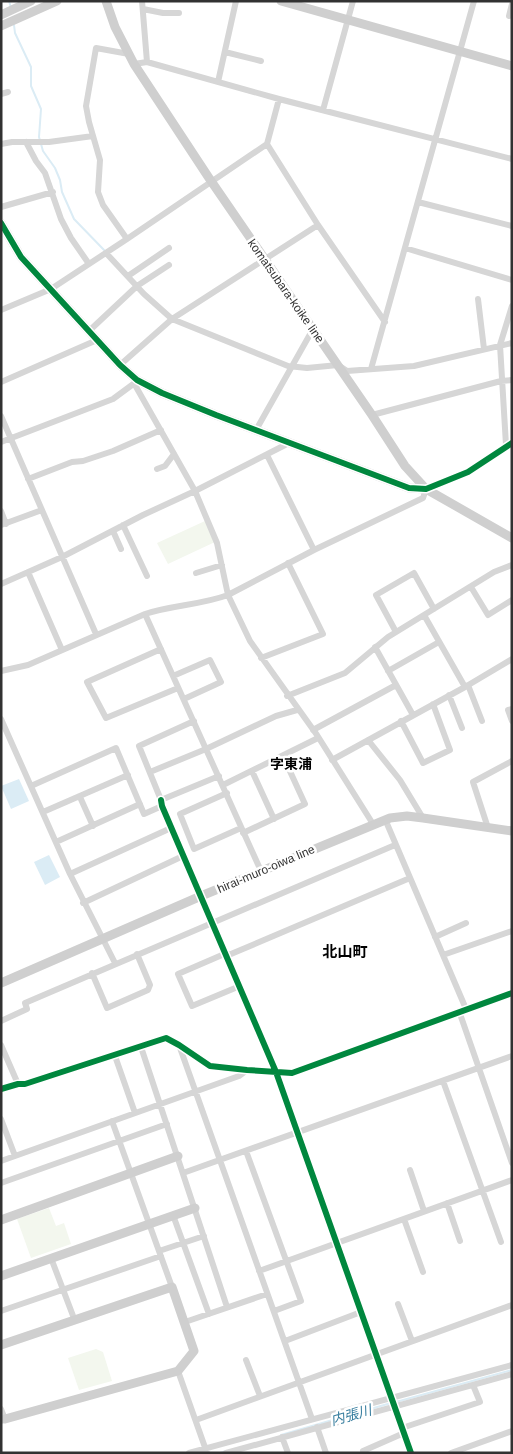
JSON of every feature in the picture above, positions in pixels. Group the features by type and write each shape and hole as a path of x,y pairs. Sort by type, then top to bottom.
{"street":[{"path":"1,15 31,1"},
{"path":"1,26 57,1"},
{"name":"komatsubara-koike line","path":"106,1 116,28 134,64 405,466 426,489 512,538"},
{"path":"142,1 147,62"},
{"path":"218,82 236,1"},
{"path":"281,1 512,66"},
{"path":"323,110 353,1"},
{"path":"371,370 474,1"},
{"path":"509,16 512,4"},
{"path":"143,9 163,13 179,13"},
{"path":"127,239 102,204 98,192 100,160 86,106 96,48 129,54"},
{"path":"225,52 261,61"},
{"path":"134,64 147,62 279,99 512,159"},
{"path":"1,310 51,289 267,144 279,99"},
{"path":"1,144 93,136"},
{"path":"26,142 45,173 61,219 89,264"},
{"path":"267,144 318,225 385,322"},
{"path":"1,207 53,192"},
{"path":"418,202 512,226"},
{"path":"1,223 21,256 136,382 195,491 217,543 228,594 250,641 287,696 313,730 373,824"},
{"path":"120,366 172,319 318,225"},
{"path":"128,276 170,248"},
{"path":"405,248 512,280"},
{"path":"106,253 172,319 288,366 307,368 338,365 347,371 414,366 512,343"},
{"path":"89,331 137,286 169,265"},
{"path":"478,299 484,349"},
{"path":"136,382 409,488 426,489 468,472 509,444 501,381 500,345 512,306"},
{"path":"256,430 313,329"},
{"path":"1,382 97,340"},
{"path":"372,415 501,381 512,380"},
{"path":"1,442 113,400 136,382"},
{"path":"1,416 96,634"},
{"path":"28,479 72,462 83,462 113,451 161,430"},
{"path":"1,584 62,558 123,525 290,443"},
{"path":"156,469 165,466 174,454"},
{"path":"267,455 314,550"},
{"path":"1,671 28,665 96,634 164,607 213,600 228,594 423,498 426,489"},
{"path":"1,511 4,524 42,510"},
{"path":"123,525 147,576"},
{"path":"113,531 121,549"},
{"path":"261,658 323,634 288,563"},
{"path":"196,573 222,565"},
{"path":"287,696 345,673 396,632 494,572 512,565"},
{"path":"28,572 62,650"},
{"path":"396,632 376,595 414,573 434,609"},
{"path":"471,587 488,615 512,600"},
{"path":"145,614 261,871"},
{"path":"424,615 466,686 482,720"},
{"path":"388,671 439,642"},
{"path":"375,648 413,715"},
{"path":"161,649 87,682 106,718 178,688"},
{"path":"332,760 512,659"},
{"path":"173,676 210,660 221,682 184,699"},
{"path":"313,730 396,685"},
{"path":"449,695 462,728"},
{"path":"401,721 423,762 450,750 432,704"},
{"path":"512,709 508,710 512,721"},
{"path":"150,772 206,749 276,716 297,710"},
{"path":"1,719 83,903 104,939 115,963"},
{"path":"194,721 139,746 171,828 276,1072 411,1453"},
{"path":"223,785 318,738"},
{"path":"368,740 400,780 423,818"},
{"path":"31,786 116,748 144,814 162,803 218,776"},
{"path":"227,793 180,814 194,849 274,819 305,804 283,756"},
{"path":"488,828 473,782 512,761"},
{"path":"252,771 274,819"},
{"path":"43,812 128,775"},
{"path":"80,797 93,826"},
{"path":"56,842 140,804"},
{"name":"hirai-muro-oiwa line","path":"1,983 384,819 398,816 423,818 512,832"},
{"path":"384,819 466,1009"},
{"path":"70,874 171,828"},
{"path":"1,1021 27,1009 25,1003 212,921 395,844"},
{"path":"83,903 183,856"},
{"path":"240,986 192,1006 178,974 410,878"},
{"path":"435,937 466,923"},
{"path":"443,955 512,931"},
{"path":"92,973 107,1008 148,990 150,985 137,954"},
{"path":"1,1089 25,1084 116,1056 166,1038 210,1066 292,1073 512,993"},
{"path":"459,1011 512,1163"},
{"path":"179,1045 312,1419"},
{"path":"141,1047 228,1307"},
{"path":"2,1048 18,1084"},
{"path":"116,1056 135,1113"},
{"path":"183,1173 512,1056"},
{"path":"1,1161 239,1076 247,1070"},
{"path":"443,1081 501,1242"},
{"path":"1,1409 3,1420 178,1371 194,1351 112,1121"},
{"path":"2,1124 15,1156"},
{"path":"1,1183 167,1124"},
{"path":"246,1151 301,1301 274,1311"},
{"path":"1,1220 178,1156"},
{"path":"410,1170 424,1211"},
{"path":"259,1271 512,1180"},
{"path":"447,1203 460,1241"},
{"path":"1,1276 195,1208"},
{"path":"173,1215 209,1314"},
{"path":"404,1219 423,1272"},
{"path":"1,1311 160,1254 204,1236"},
{"path":"52,1258 75,1321"},
{"path":"1,1345 172,1287"},
{"path":"185,1322 267,1294"},
{"path":"398,1304 412,1341"},
{"path":"196,1420 299,1381 512,1306"},
{"path":"285,1341 361,1312"},
{"path":"246,1360 260,1396"},
{"path":"189,1453 206,1450 512,1365"},
{"path":"178,1371 206,1450"},
{"path":"226,1453 512,1374"},
{"path":"364,1453 363,1451 403,1431 480,1402 473,1385"},
{"path":"317,1427 326,1453"},
{"path":"452,1453 512,1431"},
{"path":"282,1437 288,1453"}],"shaded area":[{"path":"205,521 215,542 168,564 157,543"},
{"path":"19,779 29,801 11,809 1,786"},
{"path":"49,855 60,877 45,885 34,862"},
{"path":"49,1208 56,1226 64,1223 71,1244 31,1258 17,1219"},
{"path":"96,1349 103,1352 112,1381 79,1390 68,1358"}],"waterway":[{"path":"9,1 11,8"},
{"path":"14,25 15,33 31,67 31,86 41,109 39,137 43,151 55,168 62,192 74,219 105,251"},
{"name":"内張川","path":"396,1402 512,1370"},
{"name":"内張川","path":"281,1435 391,1403"},
{"name":"内張川","path":"220,1453 226,1451"}],"cycle path":[{"path":"1,223 21,257 120,365 137,380 162,393 409,488 426,489 468,472 512,443"},
{"path":"161,800 276,1072 411,1453"},
{"path":"1,1089 25,1084 166,1038 210,1066 292,1073 512,993"}],"district":[{"name":"字東浦","path":"291,764"},
{"name":"北山町","path":"345,951"}]}
